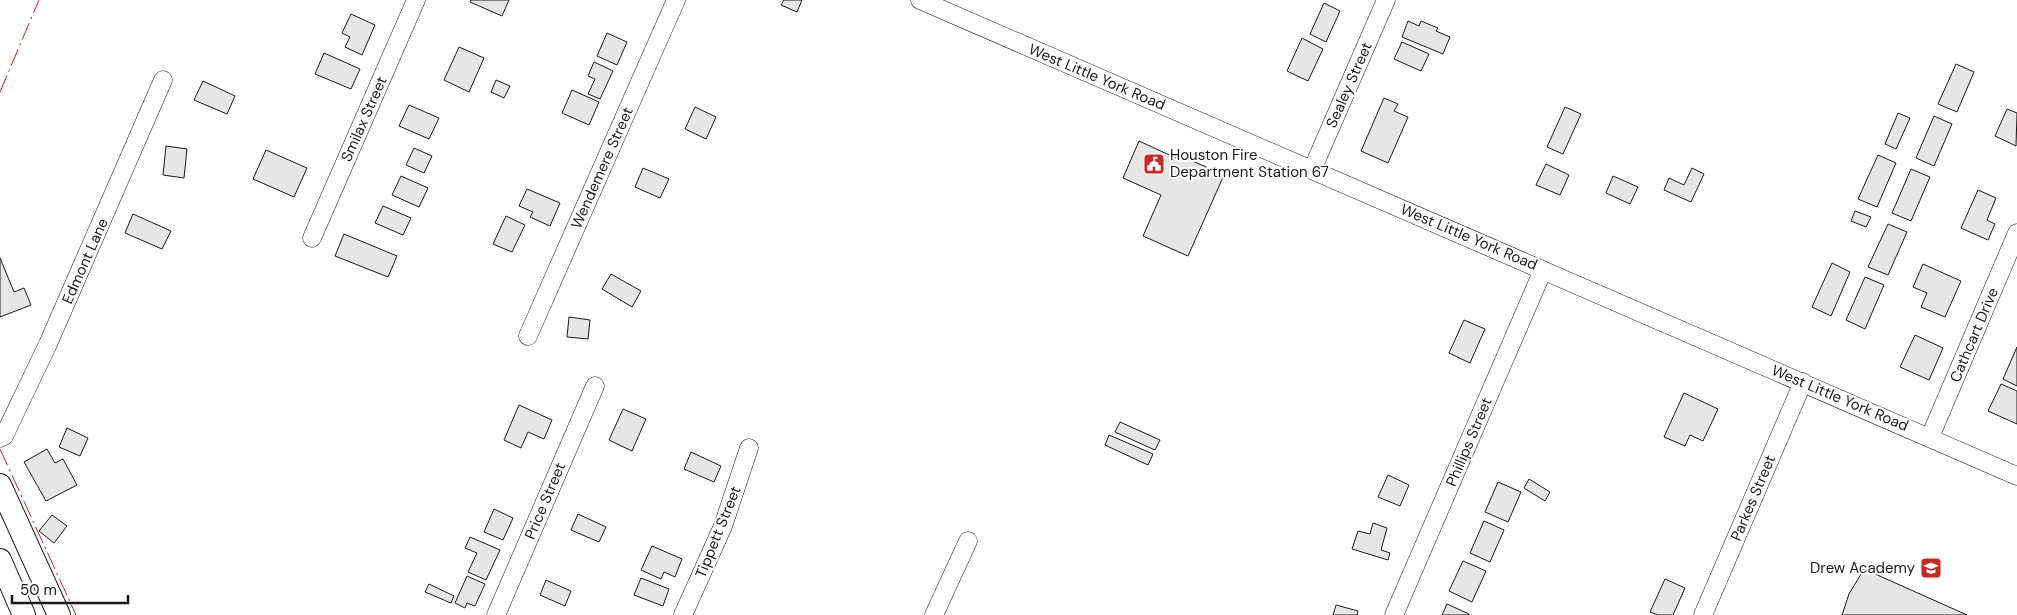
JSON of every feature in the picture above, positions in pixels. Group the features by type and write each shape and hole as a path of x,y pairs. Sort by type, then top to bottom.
{"main road":[{"path":"0,485 59,615"},
{"path":"0,564 24,615"}],"street":[{"name":"Smilax Street","path":"312,238 416,0"},
{"name":"Wendemere Street","path":"528,336 676,0"},
{"name":"West Little York Road","path":"920,0 2017,476"},
{"name":"Sealey Street","path":"1312,170 1386,0"},
{"name":"Edmont Lane","path":"0,438 4,436 48,344 164,80"},
{"name":"Cathcart Drive","path":"1930,437 2017,233"},
{"name":"Phillips Street","path":"1394,615 1544,270"},
{"name":"Parkes Street","path":"1703,615 1803,382"},
{"name":"Price Street","path":"496,615 595,386"},
{"name":"Tippett Street","path":"683,615 723,526 749,448"},
{"path":"934,615 968,540"}],"building":[{"path":"471,0 509,0 502,16 470,2"},
{"path":"784,0 802,0 797,12 781,5"},
{"path":"1324,3 1340,11 1326,42 1310,34"},
{"path":"351,14 375,25 362,55 345,47 350,37 342,33"},
{"path":"1408,21 1419,26 1421,21 1438,28 1436,31 1450,37 1443,54 1402,37"},
{"path":"607,33 627,42 617,65 597,56"},
{"path":"1302,38 1323,49 1308,81 1287,71"},
{"path":"1402,42 1429,54 1421,71 1394,59"},
{"path":"459,47 484,58 469,92 444,80"},
{"path":"324,53 360,69 351,89 315,74"},
{"path":"594,62 613,71 600,99 588,94 595,79 588,76"},
{"path":"1956,64 1974,72 1957,112 1938,104"},
{"path":"496,80 510,86 504,98 491,92"},
{"path":"203,81 235,96 227,114 194,100"},
{"path":"572,90 599,102 589,125 562,113"},
{"path":"1384,98 1398,104 1394,111 1408,117 1388,163 1361,151"},
{"path":"409,105 439,118 429,139 399,126"},
{"path":"695,107 716,117 706,139 685,129"},
{"path":"1565,107 1581,114 1563,154 1547,147"},
{"path":"2007,109 2017,113 2016,146 1995,136"},
{"path":"1898,113 1910,118 1896,149 1885,144"},
{"path":"1934,116 1952,124 1934,166 1916,158"},
{"path":"1139,141 1178,159 1179,155 1224,175 1188,256 1143,236 1161,195 1123,178"},
{"path":"166,146 187,149 184,178 163,175"},
{"path":"414,148 432,156 424,173 406,165"},
{"path":"266,150 307,168 294,197 253,179"},
{"path":"1878,155 1896,163 1877,207 1858,199"},
{"path":"1546,164 1569,175 1560,195 1536,185"},
{"path":"643,168 669,179 660,198 635,187"},
{"path":"1692,168 1704,174 1691,202 1664,190 1669,178 1684,185"},
{"path":"1911,169 1930,177 1911,221 1892,213"},
{"path":"401,176 428,188 419,207 392,195"},
{"path":"1613,176 1638,187 1630,204 1606,193"},
{"path":"527,189 560,203 550,226 530,217 533,212 519,206"},
{"path":"1978,190 1996,198 1987,220 1995,224 1988,240 1961,228"},
{"path":"383,206 411,218 403,235 375,223"},
{"path":"1855,211 1871,217 1866,227 1851,221"},
{"path":"133,214 171,231 162,249 125,233"},
{"path":"506,216 525,225 512,252 493,244"},
{"path":"1888,224 1907,232 1888,275 1868,267"},
{"path":"344,234 397,256 388,277 335,256"},
{"path":"0,258 14,292 24,288 31,305 0,317"},
{"path":"1832,263 1850,272 1831,316 1812,307"},
{"path":"1923,264 1961,281 1945,317 1921,307 1927,293 1913,287"},
{"path":"611,274 641,291 632,307 602,289"},
{"path":"1865,277 1884,285 1865,329 1846,320"},
{"path":"569,317 590,320 588,339 567,337"},
{"path":"1464,320 1485,329 1470,363 1449,353"},
{"path":"1915,335 1943,348 1929,380 1900,367"},
{"path":"2017,347 2017,386 2003,379"},
{"path":"2001,384 2017,391 2017,424 1988,411"},
{"path":"1684,393 1718,409 1703,441 1690,435 1685,446 1664,437"},
{"path":"519,405 552,420 544,439 528,432 521,448 504,440"},
{"path":"623,409 646,419 632,451 609,440"},
{"path":"1120,422 1160,440 1155,450 1115,432"},
{"path":"67,428 88,438 80,456 59,447"},
{"path":"1109,435 1153,454 1148,465 1105,445"},
{"path":"47,449 55,463 63,459 77,485 46,501 24,462"},
{"path":"691,452 721,466 714,482 684,469"},
{"path":"1388,475 1409,485 1400,506 1378,497"},
{"path":"1529,479 1550,492 1545,501 1524,488"},
{"path":"1498,482 1521,492 1508,522 1485,512"},
{"path":"494,509 513,518 503,540 484,532"},
{"path":"578,514 606,527 599,542 571,530"},
{"path":"52,515 67,526 54,543 39,531"},
{"path":"1484,521 1504,530 1490,562 1470,553"},
{"path":"1373,523 1387,528 1381,550 1390,553 1388,560 1352,549 1358,531 1370,534"},
{"path":"470,537 500,550 486,580 468,572 477,553 465,548"},
{"path":"652,546 682,559 675,577 664,572 661,579 641,570"},
{"path":"1463,561 1486,571 1472,602 1449,591"},
{"path":"1864,569 1967,615 1842,615 1849,594"},
{"path":"467,576 485,584 475,606 467,603 465,608 455,603"},
{"path":"641,578 669,589 663,606 634,595"},
{"path":"1665,579 1685,588 1673,615 1658,615 1650,612"},
{"path":"546,580 571,591 565,606 540,595"},
{"path":"429,584 454,596 451,603 425,592"},
{"path":"1447,604 1469,614 1469,615 1442,615"},
{"path":"1336,605 1358,611 1357,615 1333,615"}],"power":[{"path":"0,92 39,0"},
{"path":"0,449 76,615"}],"place":[{"name":"Houston Fire Department Station 67","path":"1154,164"},
{"name":"Drew Academy","path":"1931,568"}]}
